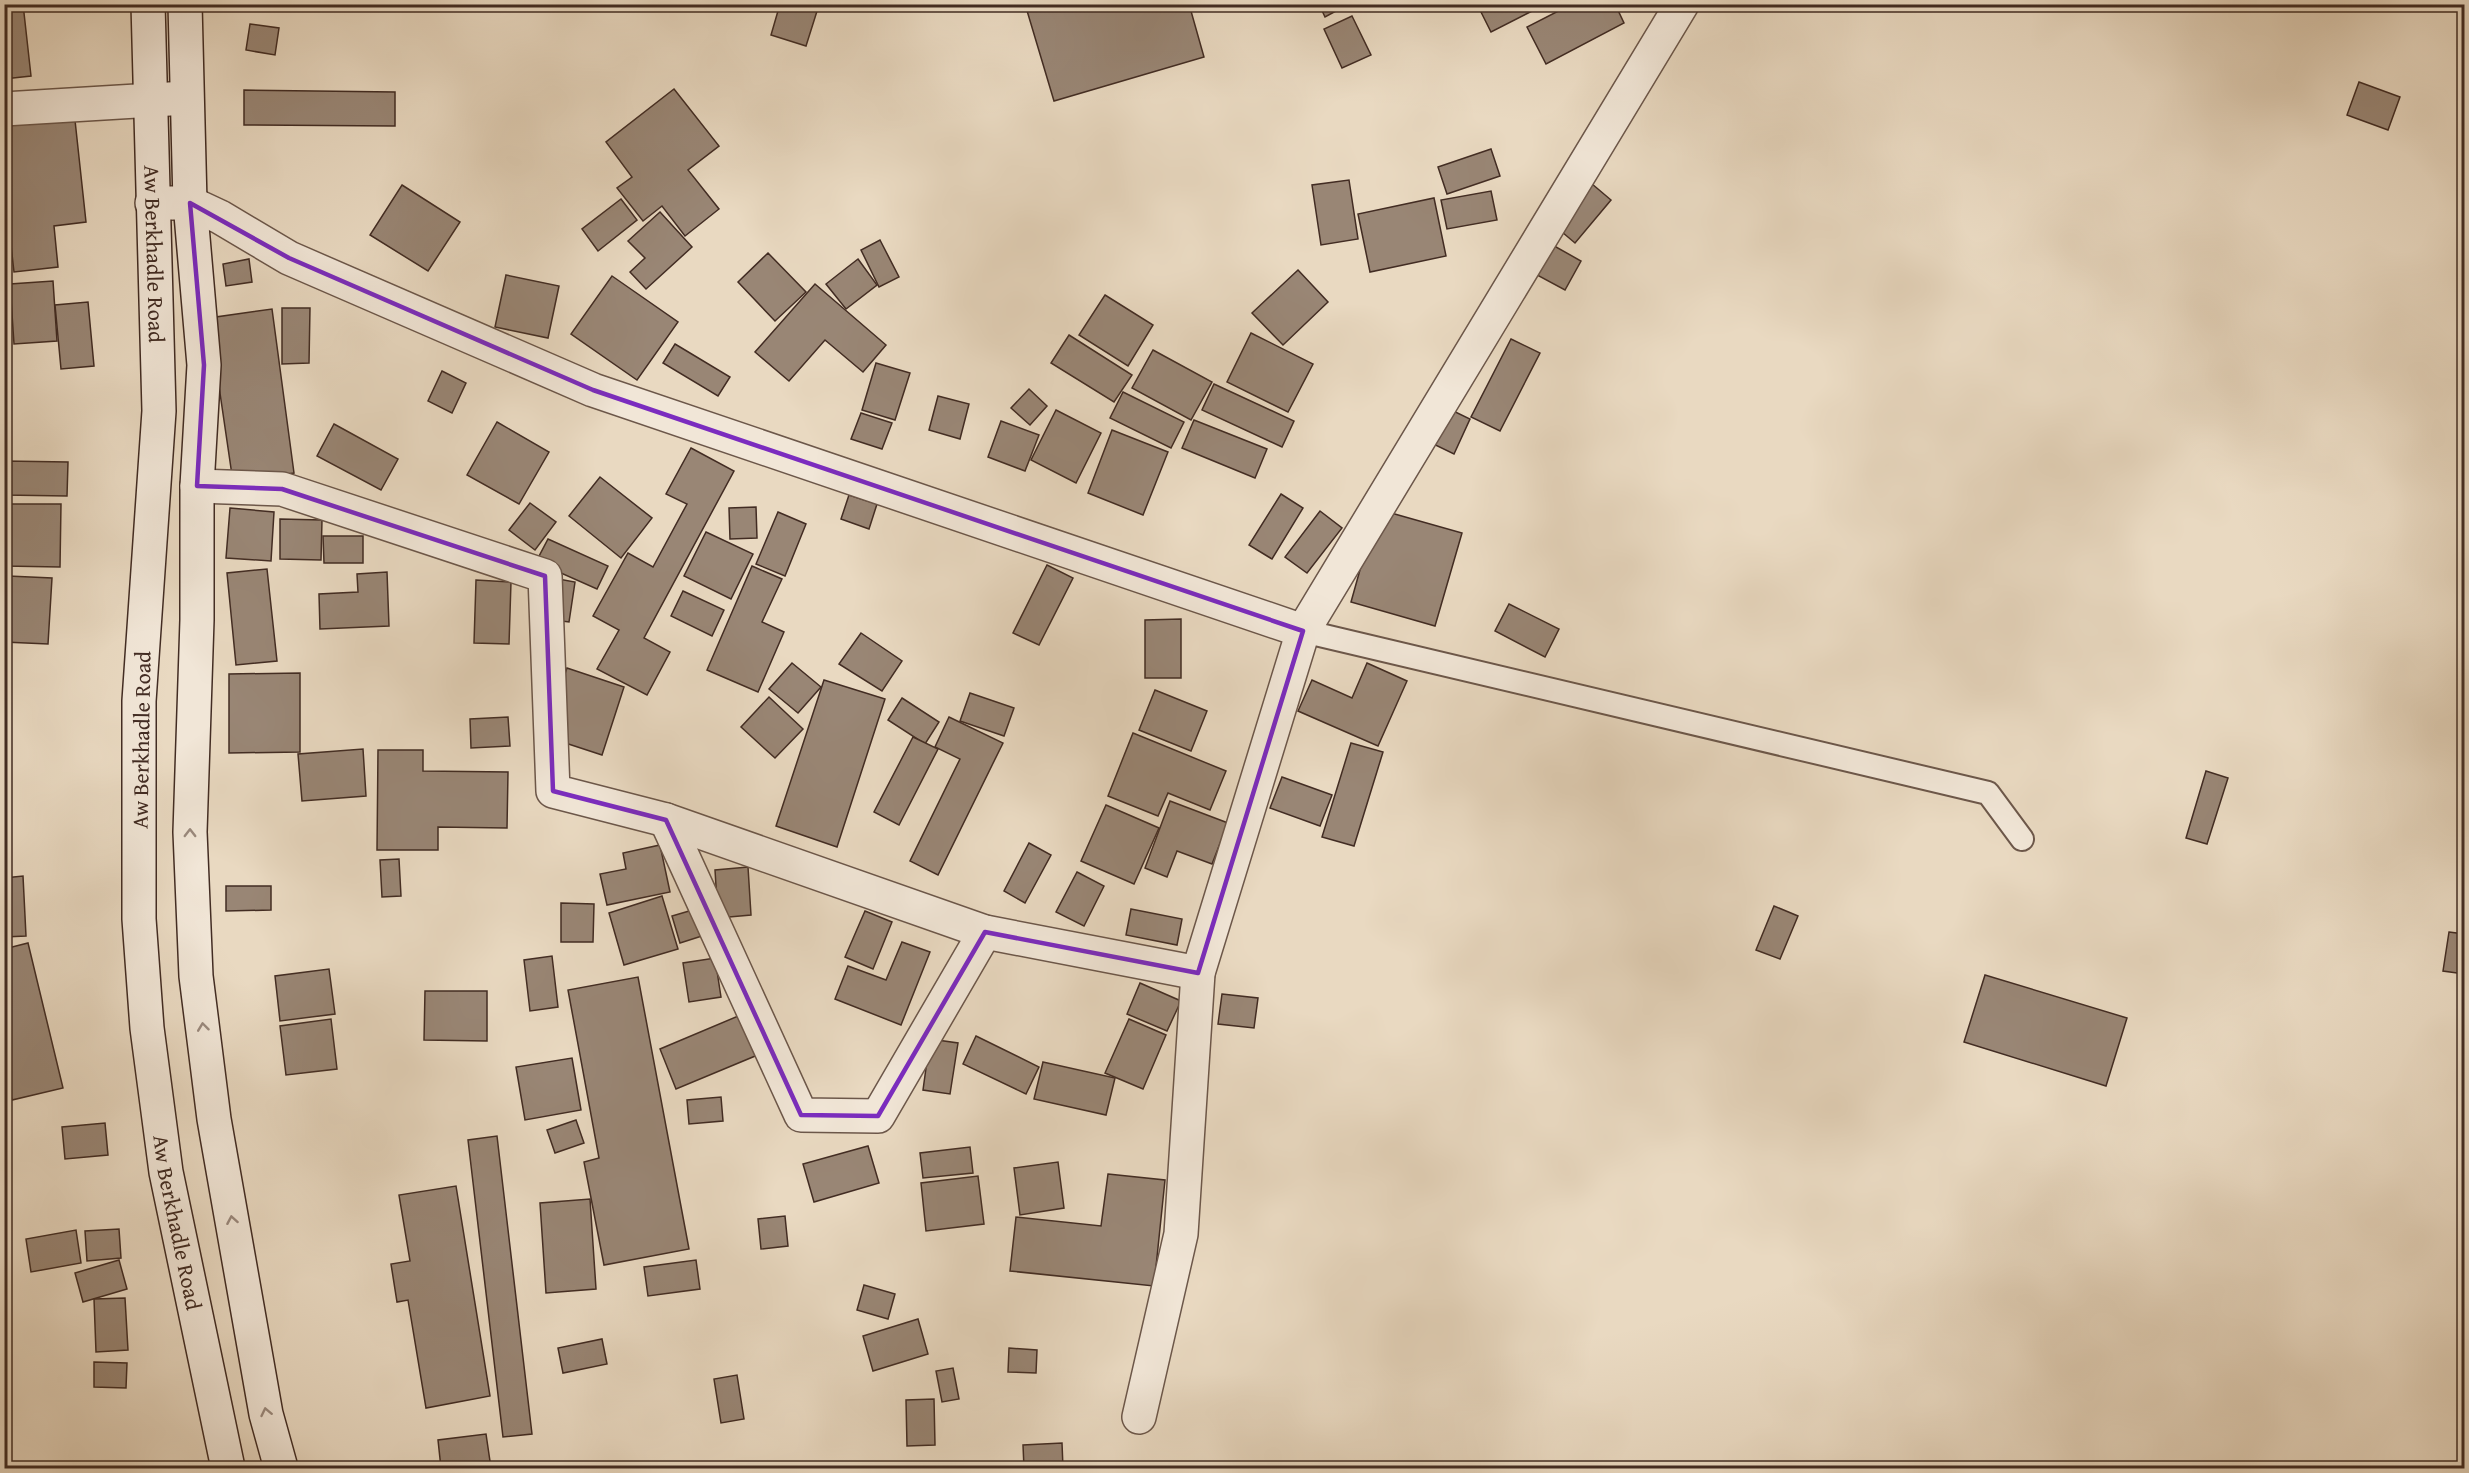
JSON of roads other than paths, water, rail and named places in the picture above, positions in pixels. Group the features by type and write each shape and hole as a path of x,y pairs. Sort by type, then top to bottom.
{"street":[{"name":"Aw Berkhadle Road","path":"148,4 159,411 139,701 139,919 147,1028 166,1172 228,1468"},
{"name":"Aw Berkhadle Road","path":"185,4 190,202 204,365 197,486 197,620 190,832 196,976 214,1119 266,1414 281,1468"},
{"path":"1139,1417 1181,1234 1198,973 1303,631 1682,4"},
{"path":"4,109 186,98"},
{"path":"152,203 190,202 289,258 593,390 1303,631"},
{"path":"197,486 282,489 545,576 553,791 666,820 985,932 1198,973"},
{"path":"666,820 801,1115 878,1116 985,932"}],"lane":[{"path":"1303,631 1988,793 2022,839"}]}
